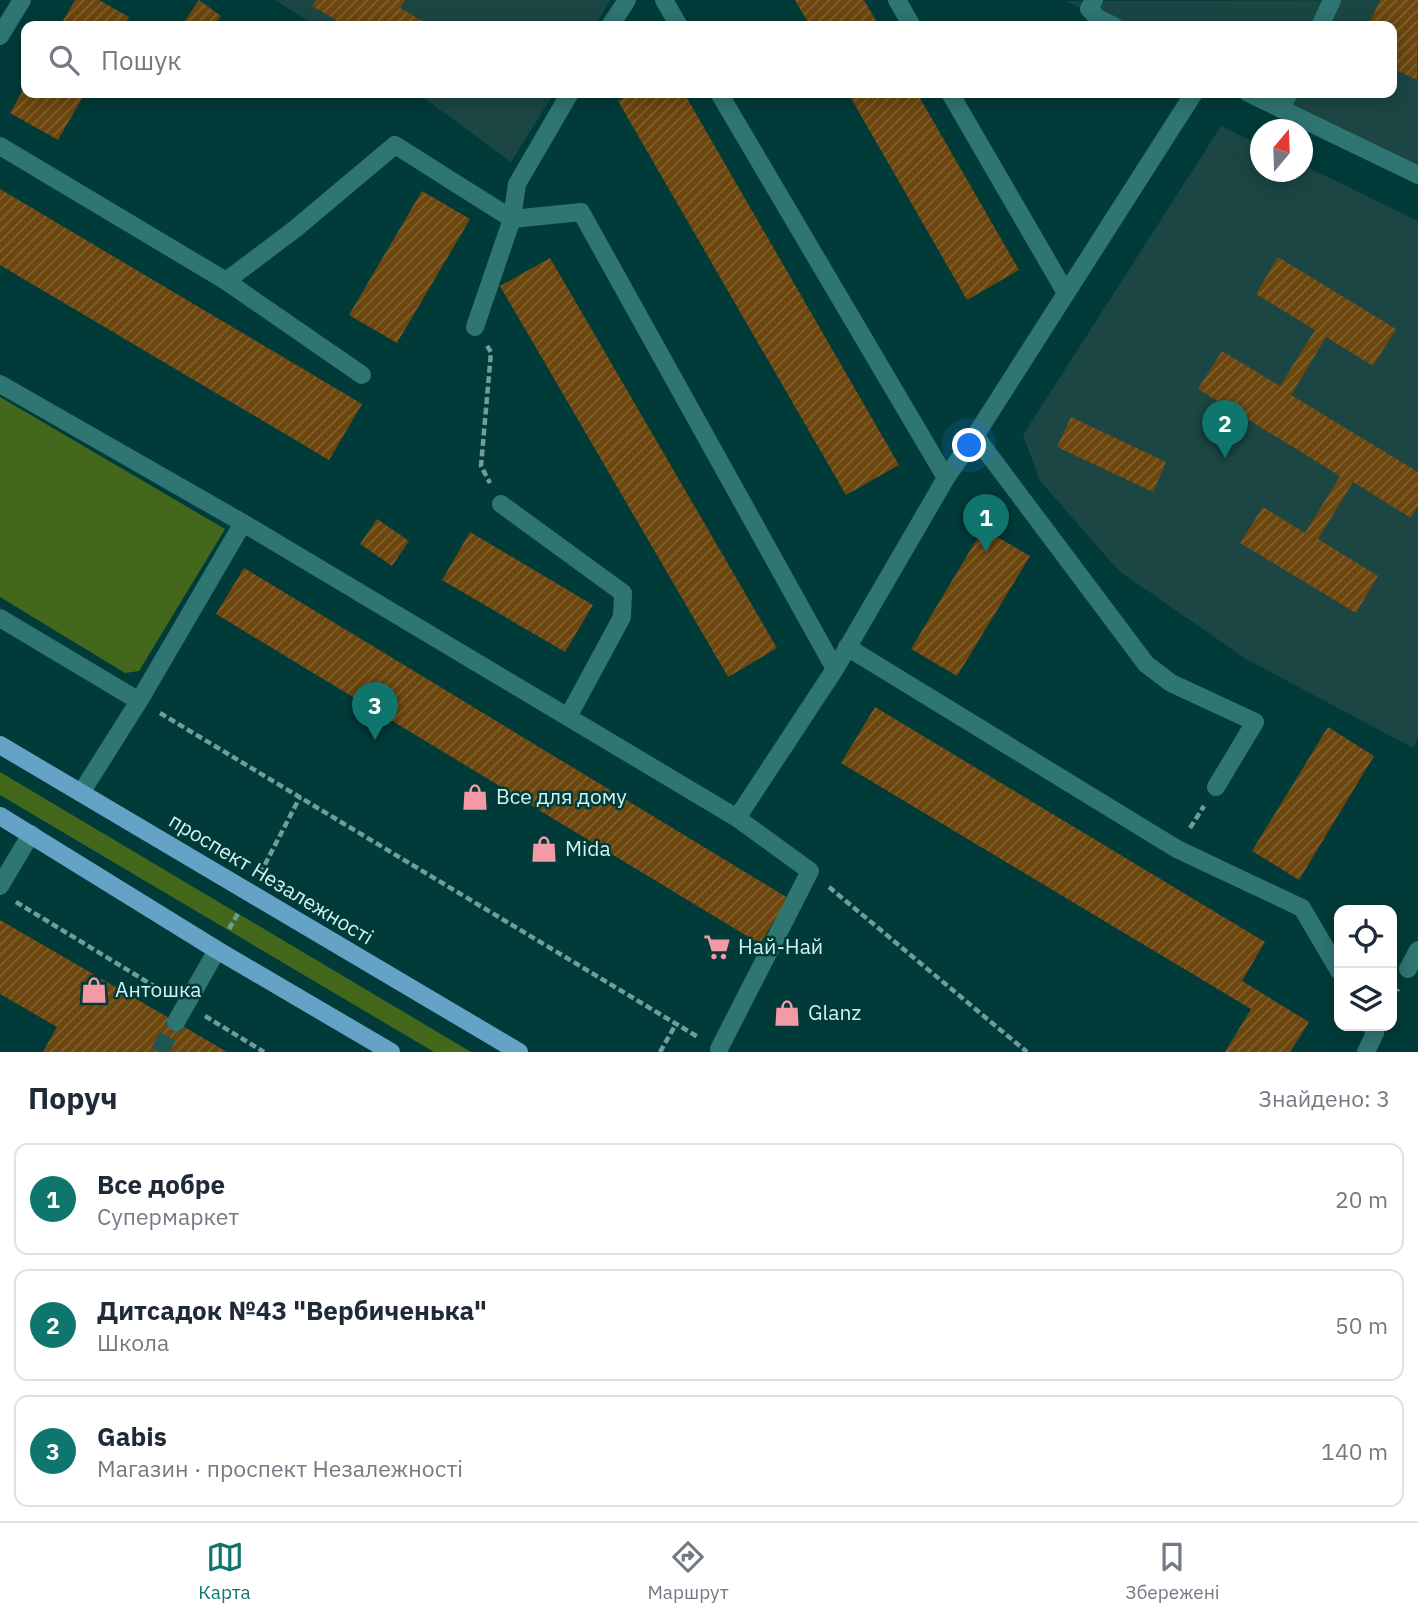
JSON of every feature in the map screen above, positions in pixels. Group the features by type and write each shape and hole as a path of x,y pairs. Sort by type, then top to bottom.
{"main road":[{"name":"проспект Незалежності","path":"0,745 519,1052"},
{"path":"0,816 217,950 391,1052"}],"street":[{"path":"0,36 22,0"},
{"path":"613,21 626,0"},
{"path":"664,0 676,21"},
{"path":"897,0 909,21"},
{"path":"1094,0 1089,9 1104,21"},
{"path":"1322,21 1332,0"},
{"path":"475,327 512,219 517,184 567,98"},
{"path":"722,98 946,478"},
{"path":"953,98 1066,293"},
{"path":"737,818 835,669 946,478 1191,98"},
{"path":"1285,101 1418,175"},
{"path":"226,281 295,229 395,145 512,219 581,212 835,669"},
{"path":"0,146 226,281 362,375"},
{"path":"0,384 243,523 737,818 810,871 719,1049"},
{"path":"975,436 1146,664 1171,683 1255,722 1216,787"},
{"path":"501,504 623,593 622,617 568,717"},
{"path":"81,793 139,701 243,523"},
{"path":"0,618 139,701"},
{"path":"847,647 1177,849 1302,908 1337,968"},
{"path":"6,893 31,834"},
{"path":"176,1022 217,950"},
{"path":"1408,969 1418,950"},
{"path":"1366,1052 1374,1031"}],"path":[{"path":"475,327 491,352 481,466 501,504"},
{"path":"139,701 719,1049"},
{"path":"1177,849 1216,787"},
{"path":"810,871 1027,1052"},
{"path":"6,893 264,1052"},
{"path":"660,1052 676,1024"}],"shaded area":[{"path":"275,0 610,0 598,21 307,21"},
{"path":"1418,0 1418,173 1313,122 1313,119 1307,119 1264,98 1397,98 1397,21 1108,21 1066,1"},
{"path":"424,98 551,98 511,162"},
{"path":"1221,126 1250,140 1250,182 1313,182 1313,170 1418,221 1418,738 1413,748 1246,659 1119,571 1040,481 1023,435"}],"green space":[{"path":"0,397 225,529 139,671 125,673 0,597"},
{"path":"0,772 471,1052 434,1052 0,795"}],"building":[{"path":"75,0 99,0 129,17 126,21 63,21"},
{"path":"199,0 221,16 217,21 185,21"},
{"path":"316,0 405,0 400,8 422,21 338,21 312,6"},
{"path":"795,0 864,0 876,21 807,21"},
{"path":"1380,0 1418,0 1417,80 1397,70 1397,21 1370,21"},
{"path":"21,94 21,98 82,98 58,140 10,113"},
{"path":"623,98 687,98 899,465 846,495 618,101"},
{"path":"851,98 920,98 1019,270 967,300"},
{"path":"0,189 362,404 329,460 0,265"},
{"path":"422,191 470,219 397,343 349,315"},
{"path":"1278,257 1396,329 1373,366 1326,337 1291,395 1418,472 1418,506 1411,518 1353,482 1318,539 1378,576 1356,613 1240,543 1263,507 1305,533 1340,476 1198,389 1222,351 1280,386 1315,330 1256,294"},
{"path":"550,258 777,648 728,677 500,286"},
{"path":"1071,417 1166,462 1153,492 1057,447"},
{"path":"377,519 409,541 392,566 360,544"},
{"path":"983,529 1030,556 957,676 911,649"},
{"path":"470,532 593,605 565,652 442,580"},
{"path":"244,568 788,898 760,944 216,614"},
{"path":"875,707 1265,942 1242,981 1309,1022 1290,1052 1225,1052 1251,1009 841,763"},
{"path":"1328,727 1374,756 1299,880 1252,851"},
{"path":"0,920 227,1052 43,1052 57,1027 0,994"}],"tunnel":[{"path":"159,1052 176,1022"}],"place":[{"name":"Дитсадок №43 \"Вербиченька\"","path":"1225,458"},
{"name":"Все добре","path":"986,552"},
{"name":"Gabis","path":"375,740"},
{"name":"Все для дому","path":"475,797"},
{"name":"Mida","path":"544,849"},
{"name":"Най-Най","path":"717,947"},
{"name":"Антошка","path":"94,990"},
{"name":"Glanz","path":"787,1013"}]}
